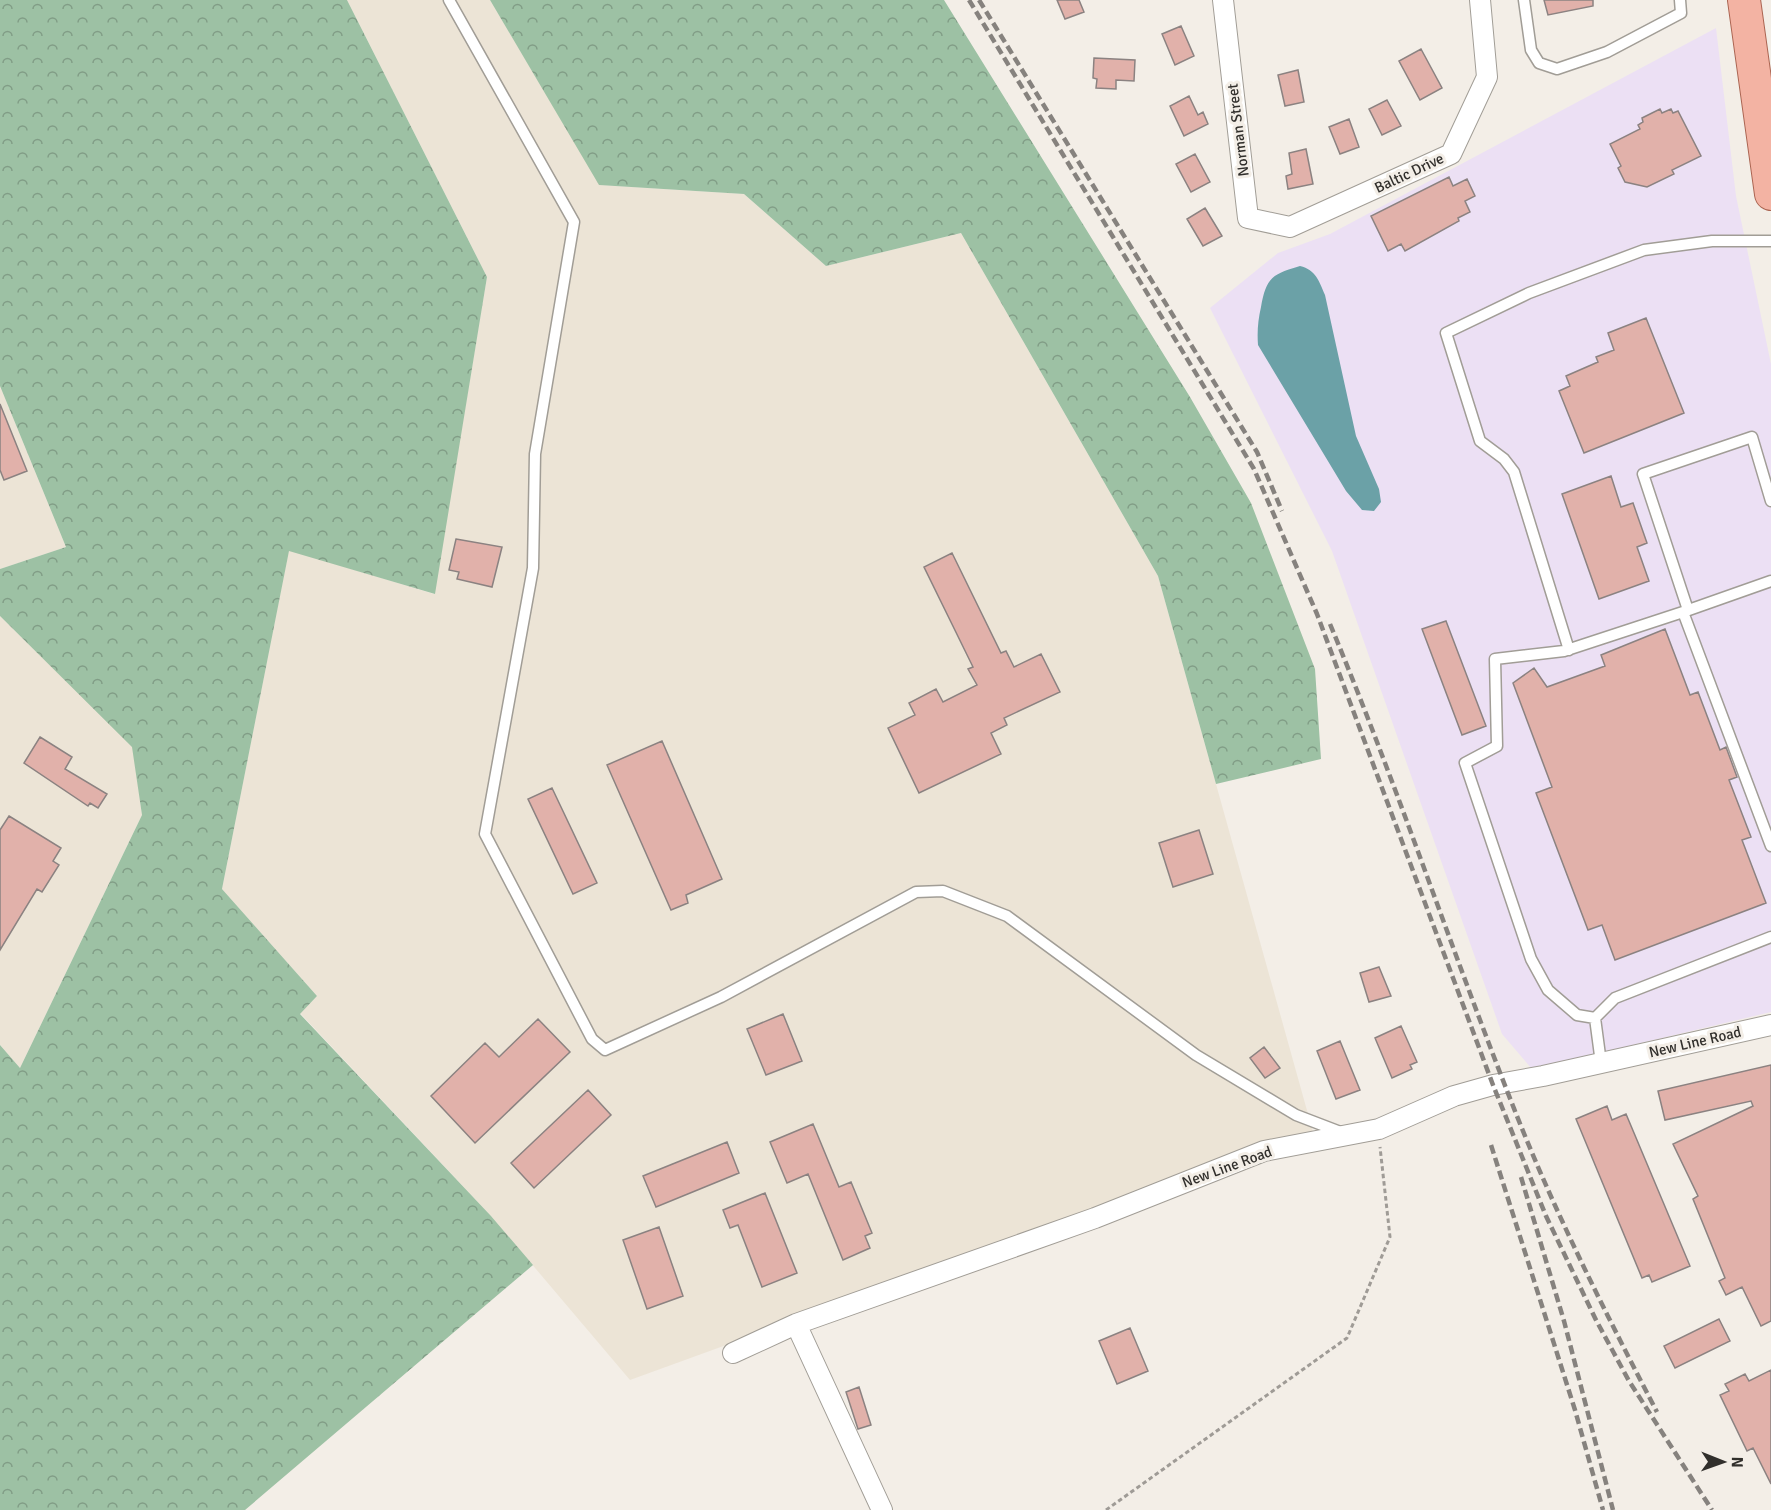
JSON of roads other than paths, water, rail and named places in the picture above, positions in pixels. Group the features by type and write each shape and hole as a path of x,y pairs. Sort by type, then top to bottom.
{"main road":[{"path":"1744,0 1771,194"}],"street":[{"name":"Norman Street","path":"1224,0 1248,218 1290,227"},
{"name":"Baltic Drive","path":"1290,227 1451,154 1487,77 1480,0"},
{"name":"New Line Road","path":"734,1353 796,1324 1095,1218 1264,1151 1379,1129 1454,1096 1493,1085 1771,1025"},
{"path":"796,1324 882,1510"}],"lane":[{"path":"449,0 574,222 536,454 533,568 485,834 592,1039 605,1050 721,997 916,892 942,891 1007,916 1196,1054 1296,1115 1349,1136"},
{"path":"1524,0 1532,50 1539,63 1557,69 1607,52 1681,13 1680,0"},
{"path":"1569,650 1514,472 1504,459 1480,441 1446,333 1528,293 1644,249 1712,241 1771,241"},
{"path":"1771,501 1752,437 1643,474 1686,611 1771,846"},
{"path":"1595,1018 1578,1015 1548,990 1531,960 1465,763 1497,746 1495,659 1569,650 1771,581"},
{"path":"1595,1018 1615,998 1771,937"},
{"path":"1595,1018 1601,1063"}],"water":[{"path":"1300,266 1313,273 1325,295 1356,436 1379,489 1381,502 1374,511 1362,510 1346,491 1258,345 1259,317 1268,283 1277,275"}],"railway":[{"path":"969,0 1254,469 1317,614 1493,1085 1546,1216 1596,1320 1629,1381 1712,1510"},
{"path":"979,0 1257,452 1282,511"},
{"path":"1330,624 1378,743 1490,1046 1545,1184 1618,1337 1657,1412"},
{"path":"1491,1145 1575,1410 1603,1510"},
{"path":"1521,1177 1564,1321 1613,1510"}]}
